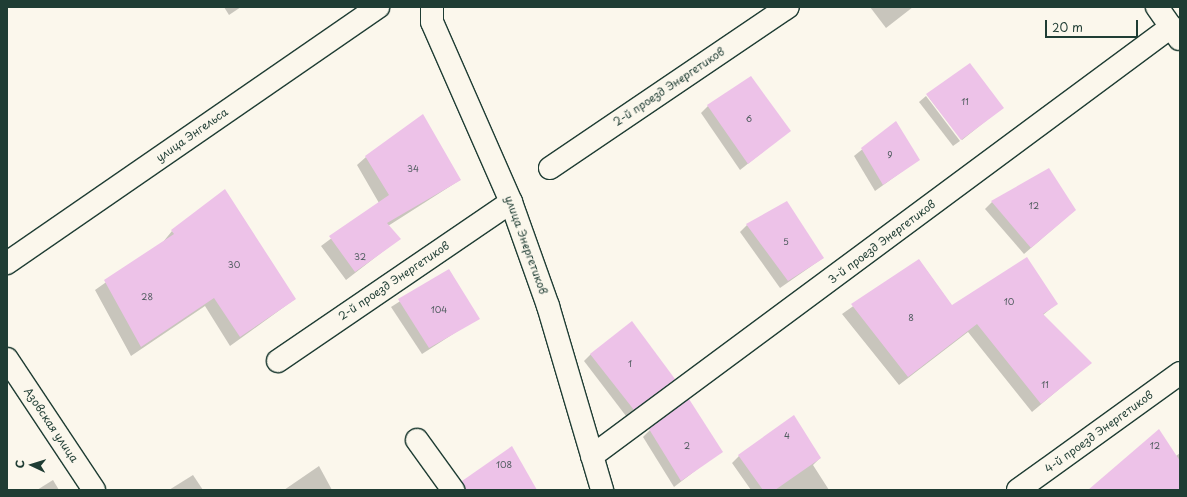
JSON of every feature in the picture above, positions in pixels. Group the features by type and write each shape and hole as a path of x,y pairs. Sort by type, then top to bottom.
{"street":[{"name":"улица Энгельса","path":"7,263 378,7"},
{"name":"улица Энергетиков","path":"432,7 432,22 511,202 548,306 602,490"},
{"name":"2-й проезд Энергетиков","path":"550,168 788,7"},
{"path":"1157,7 1176,33"},
{"name":"3-й проезд Энергетиков","path":"592,456 1176,33"},
{"name":"2-й проезд Энергетиков","path":"278,361 511,202"},
{"name":"Азовская улица","path":"7,359 94,490"},
{"name":"4-й проезд Энергетиков","path":"1018,490 1180,373"},
{"path":"417,440 453,490"}],"building":[{"path":"970,63 1004,108 961,140 926,94"},
{"path":"751,76 791,131 748,164 707,105"},
{"path":"423,114 461,180 387,223 401,239 355,272 329,236 389,195 365,156"},
{"path":"896,121 920,160 883,185 861,148"},
{"path":"1049,168 1076,210 1031,248 991,201"},
{"path":"225,189 296,299 240,337 214,298 141,347 104,280 174,234 171,230"},
{"path":"787,201 824,258 788,281 746,224"},
{"path":"1027,257 1058,304 1043,314 1092,363 1041,404 977,324 908,377 851,304 919,259 952,305"},
{"path":"449,269 480,319 429,348 398,299"},
{"path":"632,321 675,379 634,410 590,354"},
{"path":"689,399 723,452 681,481 649,429"},
{"path":"794,415 821,458 775,490 763,490 738,455"},
{"path":"1159,429 1180,461 1180,490 1088,490"},
{"path":"512,446 537,490 465,490 462,481"}]}
